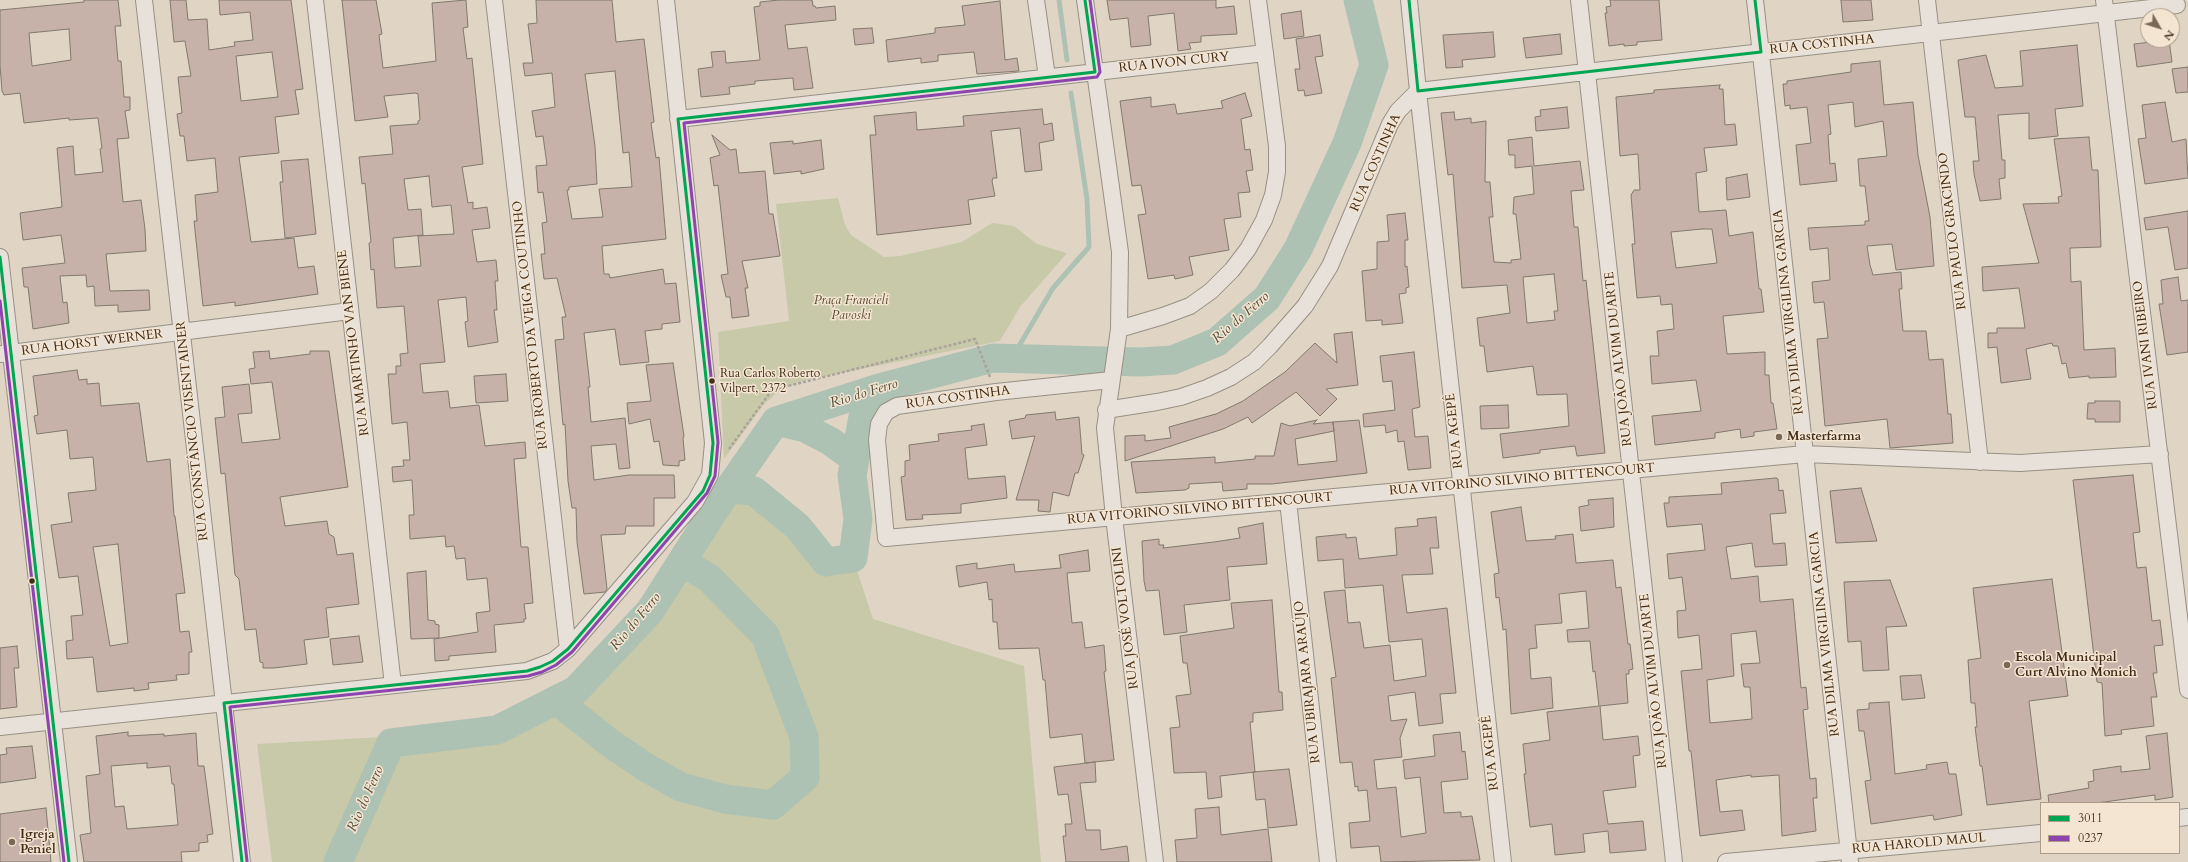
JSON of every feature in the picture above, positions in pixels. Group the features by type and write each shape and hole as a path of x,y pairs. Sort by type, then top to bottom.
{"street":[{"name":"RUA CONSTÂNCIO VISENTAINER","path":"144,0 242,862"},
{"name":"RUA MARTINHO VAN BIENE","path":"315,0 394,685"},
{"name":"RUA ROBERTO DA VEIGA COUTINHO","path":"494,0 568,649"},
{"path":"0,727 527,671 553,661 568,649 695,502 710,475 713,443 666,0"},
{"path":"1036,0 1047,77"},
{"name":"RUA JOSÉ VOLTOLINI","path":"1085,0 1120,252 1119,329 1106,410 1106,446 1155,862"},
{"path":"1119,329 1164,316 1190,306 1211,291 1232,270 1248,249 1264,220 1273,195 1277,172 1277,146 1258,0"},
{"name":"RUA AGEPÊ","path":"1409,0 1503,862"},
{"name":"RUA JOÃO ALVIM DUARTE","path":"1579,0 1674,862"},
{"name":"RUA DILMA VIRGILINA GARCIA","path":"1755,0 1850,856"},
{"name":"RUA PAULO GRACINDO","path":"1927,0 1980,462"},
{"name":"RUA COSTINHA","path":"1106,410 1181,397 1206,388 1231,377 1254,362 1270,346 1305,306 1330,266 1390,124 1398,111 1418,91 1930,33 2105,6 2177,5"},
{"name":"RUA IVANI RIBEIRO","path":"2105,6 2188,690"},
{"name":"RUA IVON CURY","path":"678,119 1265,53"},
{"path":"0,257 5,353 53,722 69,862"},
{"name":"RUA HORST WERNER","path":"5,353 350,311"},
{"name":"RUA COSTINHA","path":"886,538 877,440 879,424 886,412 897,406 1112,377"},
{"name":"RUA VITORINO SILVINO BITTENCOURT","path":"886,538 1805,454 1980,462 2054,462 2160,454"},
{"name":"RUA UBIRAJARA ARAÚJO","path":"1288,501 1328,862"},
{"name":"RUA HAROLD MAUL","path":"1726,862 1850,856 2040,834"}],"path":[{"path":"728,451 772,390 975,339 996,392"}],"green space":[{"name":"Praça Francieli Pavoski","path":"838,198 845,225 851,235 884,257 900,256 962,242 992,223 1014,226 1037,244 1067,253 1020,307 1000,341 806,380 783,388 764,404 724,459 718,332 789,321 776,204"},
{"path":"754,491 798,527 826,562 853,558 873,619 1024,666 1041,862 272,862 257,744 489,731 576,690 650,611 717,506"}],"building":[{"path":"84,0 118,0 121,26 115,26 118,61 121,61 124,97 130,97 130,110 125,111 129,138 117,139 123,202 141,200 145,229 146,251 106,254 110,291 149,290 150,310 118,312 118,305 95,306 94,286 87,287 86,275 60,276 63,303 67,302 69,323 33,329 28,287 24,287 22,268 65,263 61,235 23,240 20,213 62,207 57,148 73,146 75,175 103,172 100,149 102,148 98,118 69,120 69,118 24,123 20,93 4,95 2,91 0,65 0,10 84,2","holes":["69,29 71,60 32,66 29,33"]},
{"path":"170,0 186,0 188,20 207,19 209,50 235,46 234,42 253,40 250,12 220,15 219,0 291,0 303,89 295,90 299,114 275,117 279,153 239,157 251,242 294,238 298,268 314,266 318,294 235,306 235,302 203,306 194,221 197,221 195,195 218,192 215,158 187,161 184,136 180,136 177,114 182,113 178,77 191,76 185,41 174,42","holes":["272,52 278,97 241,101 236,56"]},
{"path":"342,0 376,0 382,34 379,35 383,68 436,61 432,3 466,0 468,27 463,28 467,59 472,58 483,164 462,167 468,203 473,202 473,209 487,207 490,228 472,230 477,262 496,260 498,281 495,281 497,310 494,310 498,342 468,347 465,322 468,321 466,297 438,300 445,362 420,364 423,393 448,391 450,408 479,405 485,446 525,442 526,458 514,459 521,547 528,547 533,603 524,604 526,619 524,619 524,622 494,625 496,652 449,656 449,660 435,661 434,639 478,632 476,613 490,611 487,578 467,580 465,558 456,559 454,546 446,547 445,536 410,539 409,515 414,515 412,480 393,482 392,467 404,466 403,460 410,460 407,422 392,424 388,374 396,374 396,366 401,366 400,354 408,353 404,306 377,308 374,269 371,270 369,243 371,242 365,183 362,184 359,157 393,154 390,126 418,124 418,121 420,120 418,94 384,96 388,117 355,121","holes":["429,176 432,207 451,205 454,234 418,236 421,266 395,268 393,238 423,235 421,209 408,210 404,179"]},
{"path":"536,0 612,0 616,42 644,39 654,122 651,123 656,158 659,157 666,239 602,246 604,274 609,274 610,278 663,269 665,284 676,283 680,322 662,324 662,329 645,331 649,362 620,365 615,329 584,333 590,387 588,387 591,422 625,418 630,468 619,469 616,444 591,446 594,480 629,475 674,475 675,498 654,498 654,526 626,526 625,534 601,535 607,589 605,592 584,594 577,542 576,508 572,508 568,481 565,424 563,425 555,340 564,339 562,317 566,317 557,278 544,279 541,254 545,254 542,223 547,222 543,192 538,193 536,166 547,165 543,136 536,137 532,111 555,107 552,73 525,76 523,63 533,63 528,24 537,23","holes":["615,71 623,153 629,152 632,187 599,189 603,217 572,219 567,190 569,190 569,187 597,184 595,146 585,74"]},
{"path":"779,0 812,0 813,6 816,8 835,6 836,20 785,25 788,49 807,47 813,88 794,90 793,78 755,81 755,84 729,87 730,94 701,97 698,69 713,67 711,52 725,51 726,63 760,60 754,7 760,6 760,2"},
{"path":"1107,0 1216,0 1216,8 1234,6 1237,34 1201,36 1201,42 1189,43 1191,49 1178,51 1174,13 1148,16 1151,45 1131,47 1128,18 1110,20"},
{"path":"1610,0 1659,0 1662,40 1637,42 1637,45 1624,46 1624,44 1609,46 1605,13 1607,13 1606,7 1611,6"},
{"path":"1841,0 1871,0 1873,20 1843,22"},
{"path":"1000,1 1005,60 1017,58 1019,71 977,74 974,52 938,55 938,61 921,63 921,58 888,62 886,40 935,33 935,28 965,25 962,6"},
{"path":"1301,11 1304,36 1284,39 1281,14"},
{"path":"872,28 874,43 855,45 853,29"},
{"path":"1493,32 1495,57 1462,60 1463,67 1446,68 1443,35"},
{"path":"1560,34 1562,54 1526,58 1523,38"},
{"path":"1320,35 1323,56 1315,57 1322,93 1305,96 1304,90 1298,91 1295,69 1300,69 1296,39"},
{"path":"2140,43 2140,48 2170,48 2172,62 2137,67 2134,44"},
{"path":"2077,45 2083,106 2055,109 2058,136 2029,139 2029,113 1998,115 2002,160 2005,160 2005,178 1999,179 2001,199 1980,201 1974,174 1973,161 1979,161 1975,117 1965,117 1958,60 1986,55 1995,88 2023,86 2020,51"},
{"path":"1880,61 1884,105 1913,102 1918,155 1930,217 1934,266 1896,270 1892,244 1867,246 1870,265 1873,275 1901,272 1902,289 1899,289 1903,331 1926,331 1929,360 1943,359 1948,414 1951,414 1953,443 1890,448 1887,419 1825,426 1817,339 1828,338 1824,302 1814,303 1812,282 1830,280 1828,248 1810,250 1808,228 1865,225 1865,221 1869,221 1865,186 1860,186 1858,159 1887,156 1883,121 1855,127 1853,102 1828,105 1831,134 1828,135 1830,164 1835,163 1837,181 1800,185 1796,145 1811,143 1807,107 1790,109 1790,105 1785,106 1783,84 1787,84 1787,81 1851,72 1851,64"},
{"path":"2188,67 2188,92 2176,93 2172,69"},
{"path":"1720,85 1719,89 1723,89 1725,125 1735,124 1737,145 1704,148 1707,171 1696,173 1699,212 1726,210 1729,236 1753,232 1759,289 1761,289 1764,312 1723,316 1727,354 1765,352 1765,375 1769,375 1771,403 1773,403 1777,429 1754,432 1754,436 1741,438 1740,429 1715,433 1715,438 1655,445 1652,416 1701,411 1696,380 1652,384 1650,356 1659,356 1657,331 1674,329 1672,304 1661,305 1660,296 1637,298 1632,244 1635,244 1631,195 1634,190 1640,190 1638,154 1620,156 1616,97 1654,93 1654,90","holes":["1712,229 1717,263 1676,268 1671,232"]},
{"path":"1245,93 1252,116 1241,119 1245,150 1250,149 1253,170 1246,171 1250,192 1238,193 1241,217 1224,219 1229,250 1189,257 1193,275 1175,279 1174,275 1148,279 1138,215 1146,214 1141,185 1132,186 1120,101 1151,97 1151,107 1175,104 1177,114 1223,108 1221,101"},
{"path":"2165,102 2172,142 2186,139 2188,178 2145,184 2138,139 2146,138 2142,105"},
{"path":"1567,107 1569,128 1536,131 1535,117 1541,116 1540,110"},
{"path":"1042,109 1044,125 1052,123 1054,140 1039,143 1042,170 1025,172 1020,128 991,131 997,178 993,178 992,181 995,196 968,200 971,224 877,235 870,135 876,135 874,116 916,112 917,130 964,126 963,116"},
{"path":"1454,112 1455,120 1471,118 1471,123 1486,121 1485,182 1490,182 1493,217 1489,217 1494,262 1511,263 1511,260 1521,259 1516,214 1513,214 1514,197 1534,194 1532,166 1515,168 1515,155 1509,155 1508,140 1532,137 1534,166 1580,161 1584,190 1571,191 1574,227 1578,227 1583,281 1586,280 1605,453 1577,456 1575,446 1540,450 1540,453 1503,458 1500,434 1569,426 1567,394 1537,395 1533,366 1487,372 1484,346 1480,346 1477,318 1510,313 1507,285 1462,288 1453,174 1448,175 1441,113","holes":["1554,274 1558,311 1554,311 1555,320 1527,323 1523,277"]},
{"path":"712,135 730,150 736,149 739,173 765,171 769,214 773,214 780,256 742,261 748,288 745,288 749,316 732,318 730,297 726,297 721,275 728,274 718,185 714,186 710,158 720,155"},
{"path":"2089,137 2092,170 2098,170 2101,247 2070,248 2071,282 2081,281 2084,350 2115,348 2116,377 2089,378 2089,376 2069,378 2066,363 2062,364 2058,346 2053,346 2052,343 2026,349 2031,379 2001,383 1997,347 1988,348 1988,333 1997,333 1997,328 2025,328 2019,288 1983,291 1982,267 2039,263 2023,204 2059,203 2058,197 2062,196 2054,139"},
{"path":"821,140 824,169 801,174 801,171 774,174 770,143 793,141 793,144"},
{"path":"308,159 316,234 285,238 280,182 283,182 281,161"},
{"path":"1747,174 1750,197 1727,200 1726,178"},
{"path":"2188,211 2188,268 2175,270 2168,227 2146,230 2144,218"},
{"path":"1405,213 1408,240 1405,240 1405,267 1407,266 1409,287 1406,288 1406,293 1399,294 1403,323 1382,325 1382,320 1366,321 1362,271 1377,269 1377,242 1389,241 1387,215"},
{"path":"2178,277 2181,301 2188,300 2188,352 2167,355 2159,304 2163,304 2161,280"},
{"path":"1352,332 1358,385 1326,389 1337,399 1320,416 1296,392 1252,423 1248,417 1223,429 1125,461 1125,436 1145,435 1145,441 1171,438 1169,427 1216,414 1243,401 1285,372 1315,343 1337,363 1334,334"},
{"path":"269,351 270,359 310,354 310,351 329,351 348,487 280,497 285,526 327,521 329,534 334,537 337,555 353,553 359,604 326,608 329,637 304,640 307,664 263,668 263,663 260,662 256,629 245,630 239,579 235,575 225,473 221,474 215,418 225,417 222,387 249,384 252,413 238,414 242,443 280,439 272,382 251,384 249,369 255,368 253,352"},
{"path":"1414,352 1420,407 1412,409 1415,437 1428,436 1431,468 1408,470 1404,441 1398,442 1397,430 1386,433 1385,425 1364,427 1363,414 1395,410 1392,381 1383,382 1380,356"},
{"path":"673,363 684,436 685,460 679,461 679,466 663,465 659,441 654,442 650,419 629,424 627,403 651,401 646,365"},
{"path":"77,370 79,380 87,379 87,384 99,383 101,406 139,403 147,462 170,459 174,516 185,593 176,594 180,632 189,631 192,652 189,652 189,674 176,675 177,680 148,683 149,689 134,691 134,688 97,692 93,657 67,659 66,641 73,640 71,616 83,615 78,576 59,578 51,525 72,522 68,493 96,490 93,457 70,459 67,430 37,434 34,416 38,415 33,376","holes":["118,544 128,643 110,646 93,547"]},
{"path":"506,374 508,401 476,403 474,376"},
{"path":"2095,401 2120,401 2120,422 2095,422 2095,419 2087,419 2088,403 2095,403"},
{"path":"1508,405 1509,428 1481,429 1480,406"},
{"path":"1055,412 1056,420 1079,417 1082,454 1084,455 1078,473 1075,473 1069,496 1053,492 1050,512 1038,511 1039,500 1016,500 1035,436 1012,439 1009,421 1025,418 1026,415"},
{"path":"1317,420 1313,424 1359,420 1367,473 1272,484 1247,484 1247,489 1223,491 1222,482 1189,484 1189,488 1185,490 1136,493 1131,462 1215,457 1215,463 1255,459 1255,456 1274,456 1281,423 1290,426","holes":["1334,431 1337,461 1298,465 1295,439"]},
{"path":"984,424 987,445 965,448 968,479 1005,476 1007,498 961,504 961,513 922,515 923,519 906,520 901,477 905,476 905,461 910,460 909,445 939,441 938,434 972,430 971,426"},
{"path":"2133,475 2140,532 2133,533 2137,568 2146,567 2152,621 2160,620 2163,645 2154,646 2157,673 2153,673 2157,697 2151,697 2154,726 2121,730 2122,734 2105,736 2102,683 2097,682 2073,480"},
{"path":"1776,478 1778,479 1779,491 1783,490 1786,513 1770,514 1773,544 1785,543 1787,565 1755,567 1752,543 1726,547 1731,579 1758,576 1760,602 1793,599 1801,688 1806,687 1808,709 1803,710 1810,779 1816,778 1817,798 1813,798 1816,831 1782,836 1779,775 1751,777 1751,775 1716,780 1720,812 1742,810 1745,830 1700,836 1691,751 1689,751 1681,671 1702,669 1699,635 1678,638 1677,611 1686,610 1682,577 1669,579 1667,554 1705,550 1702,524 1667,527 1664,503 1669,503 1669,497 1722,494 1721,483","holes":["1756,631 1760,663 1741,664 1744,687 1750,687 1752,719 1710,723 1707,680 1734,676 1731,634"]},
{"path":"1861,488 1877,541 1836,543 1830,491"},
{"path":"1613,498 1614,527 1581,531 1579,507 1589,505 1588,500"},
{"path":"1521,507 1526,541 1556,539 1555,536 1573,534 1576,563 1613,560 1616,588 1621,587 1628,644 1630,644 1633,669 1629,670 1629,674 1626,674 1628,703 1600,706 1603,740 1638,736 1640,755 1633,756 1636,787 1603,791 1608,824 1643,821 1646,850 1610,853 1608,831 1583,834 1585,852 1555,855 1552,824 1530,827 1524,774 1526,774 1523,744 1550,740 1547,712 1599,706 1595,671 1593,672 1590,641 1568,642 1567,630 1589,628 1586,591 1559,594 1562,623 1535,625 1537,648 1529,649 1531,679 1551,677 1553,708 1511,714 1506,629 1503,630 1499,597 1496,598 1494,574 1499,573 1491,512"},
{"path":"1436,517 1439,548 1430,548 1433,574 1402,575 1407,613 1447,608 1456,693 1440,694 1443,723 1419,726 1415,692 1388,696 1391,721 1407,719 1400,738 1402,757 1374,760 1377,789 1396,787 1401,837 1426,833 1420,777 1405,779 1403,760 1435,756 1433,735 1460,732 1462,752 1465,751 1468,779 1441,782 1444,813 1461,812 1461,817 1472,816 1480,860 1381,862 1379,846 1351,848 1349,823 1370,821 1367,790 1358,791 1358,786 1355,787 1352,762 1340,763 1331,678 1336,677 1324,592 1345,590 1348,623 1360,622 1364,648 1390,645 1394,681 1426,676 1422,639 1389,642 1383,585 1345,588 1343,559 1318,561 1316,537 1346,534 1346,538 1356,537 1359,559 1397,555 1395,528 1418,526 1417,519"},
{"path":"1263,523 1267,564 1227,567 1230,600 1184,605 1187,632 1164,635 1159,590 1146,591 1142,541 1159,539 1159,545 1164,545 1163,548 1214,542 1240,538 1238,528"},
{"path":"1088,550 1090,571 1067,573 1072,623 1082,622 1085,648 1104,645 1106,671 1104,672 1114,760 1085,763 1082,734 1050,738 1045,680 1043,680 1039,648 999,649 997,622 993,622 992,599 989,600 987,582 959,587 956,566 977,563 977,569 1014,564 1015,572 1061,568 1059,555"},
{"path":"426,571 428,620 435,621 435,624 439,625 439,638 411,639 407,573"},
{"path":"2052,579 2068,696 2029,701 2041,799 1987,805 1975,727 1977,727 1975,703 1971,703 1968,660 1981,658 1973,588"},
{"path":"1890,580 1907,626 1886,627 1889,670 1863,671 1861,641 1848,642 1844,582"},
{"path":"1272,600 1279,692 1282,692 1283,710 1253,713 1253,722 1250,722 1255,772 1220,776 1222,797 1208,799 1206,772 1174,773 1170,728 1180,727 1176,696 1191,694 1187,663 1183,663 1180,636 1234,628 1231,603"},
{"path":"359,636 363,662 333,665 330,639"},
{"path":"17,646 19,668 14,668 17,707 0,709 0,648"},
{"path":"1921,675 1925,698 1902,700 1900,676"},
{"path":"1889,702 1895,774 1927,769 1926,765 1947,762 1949,774 1956,774 1962,815 1934,820 1933,815 1871,824 1865,781 1871,780 1864,731 1859,731 1857,710 1869,709 1869,703"},
{"path":"128,732 128,736 164,734 164,736 196,733 198,766 204,766 213,834 207,835 208,842 199,843 199,851 181,852 182,862 84,862 80,835 91,833 86,776 100,774 96,736","holes":["147,763 147,768 170,766 172,784 174,784 178,825 127,829 124,806 115,807 111,766"]},
{"path":"2167,733 2173,797 2155,800 2155,795 2104,802 2049,802 2048,795 2089,788 2088,782 2094,781 2093,770 2121,766 2121,772 2150,769 2146,736"},
{"path":"32,746 36,778 0,783 0,755 7,754 6,748"},
{"path":"1095,762 1096,782 1080,783 1086,830 1100,830 1101,850 1127,846 1129,862 1066,862 1063,836 1066,836 1065,824 1072,824 1068,794 1058,795 1054,767"},
{"path":"1289,769 1297,825 1268,828 1265,799 1256,800 1253,772"},
{"path":"1219,807 1221,835 1268,829 1272,862 1177,862 1175,840 1197,838 1195,809"},
{"path":"46,808 51,862 0,862 0,814"}],"waterway":[{"path":"1059,0 1067,60"},
{"name":"Rio do Ferro","path":"338,862 391,743 497,730 576,690 650,611 717,506 776,421 879,388 993,358 1140,362 1173,360 1217,342 1267,298 1298,249 1347,143 1374,65 1358,0"},
{"path":"1012,358 1053,288 1089,247 1087,199 1071,93"},
{"path":"730,489 754,491 798,527 826,562 853,558 858,519 852,475 863,417 879,388"},
{"path":"776,421 805,428 830,441 855,459"},
{"path":"556,700 610,743 647,768 681,787 725,799 773,805 805,777 804,737 765,635 709,578 682,562"}],"transit line":[{"name":"3011","path":"242,862 224,703 527,671 540,667 553,661 568,649 703,491 710,475 713,443 678,119 1095,72 1085,0"},
{"name":"0237","path":"247,861 230,707 528,676 542,672 556,665 572,652 707,493 715,476 718,442 684,123 1097,77 1100,72 1090,0"},
{"name":"3011","path":"1409,0 1418,91 1761,52 1755,0"},
{"name":"3011","path":"0,257 69,862"},
{"name":"0237","path":"0,301 64,862"}],"place":[{"name":"Rua Carlos Roberto Vilpert, 2372","path":"712,381"},
{"name":"Masterfarma","path":"1779,437"},
{"name":"Escola Municipal Curt Alvino Monich","path":"2007,665"},
{"name":"Igreja Peniel","path":"12,842"}]}
